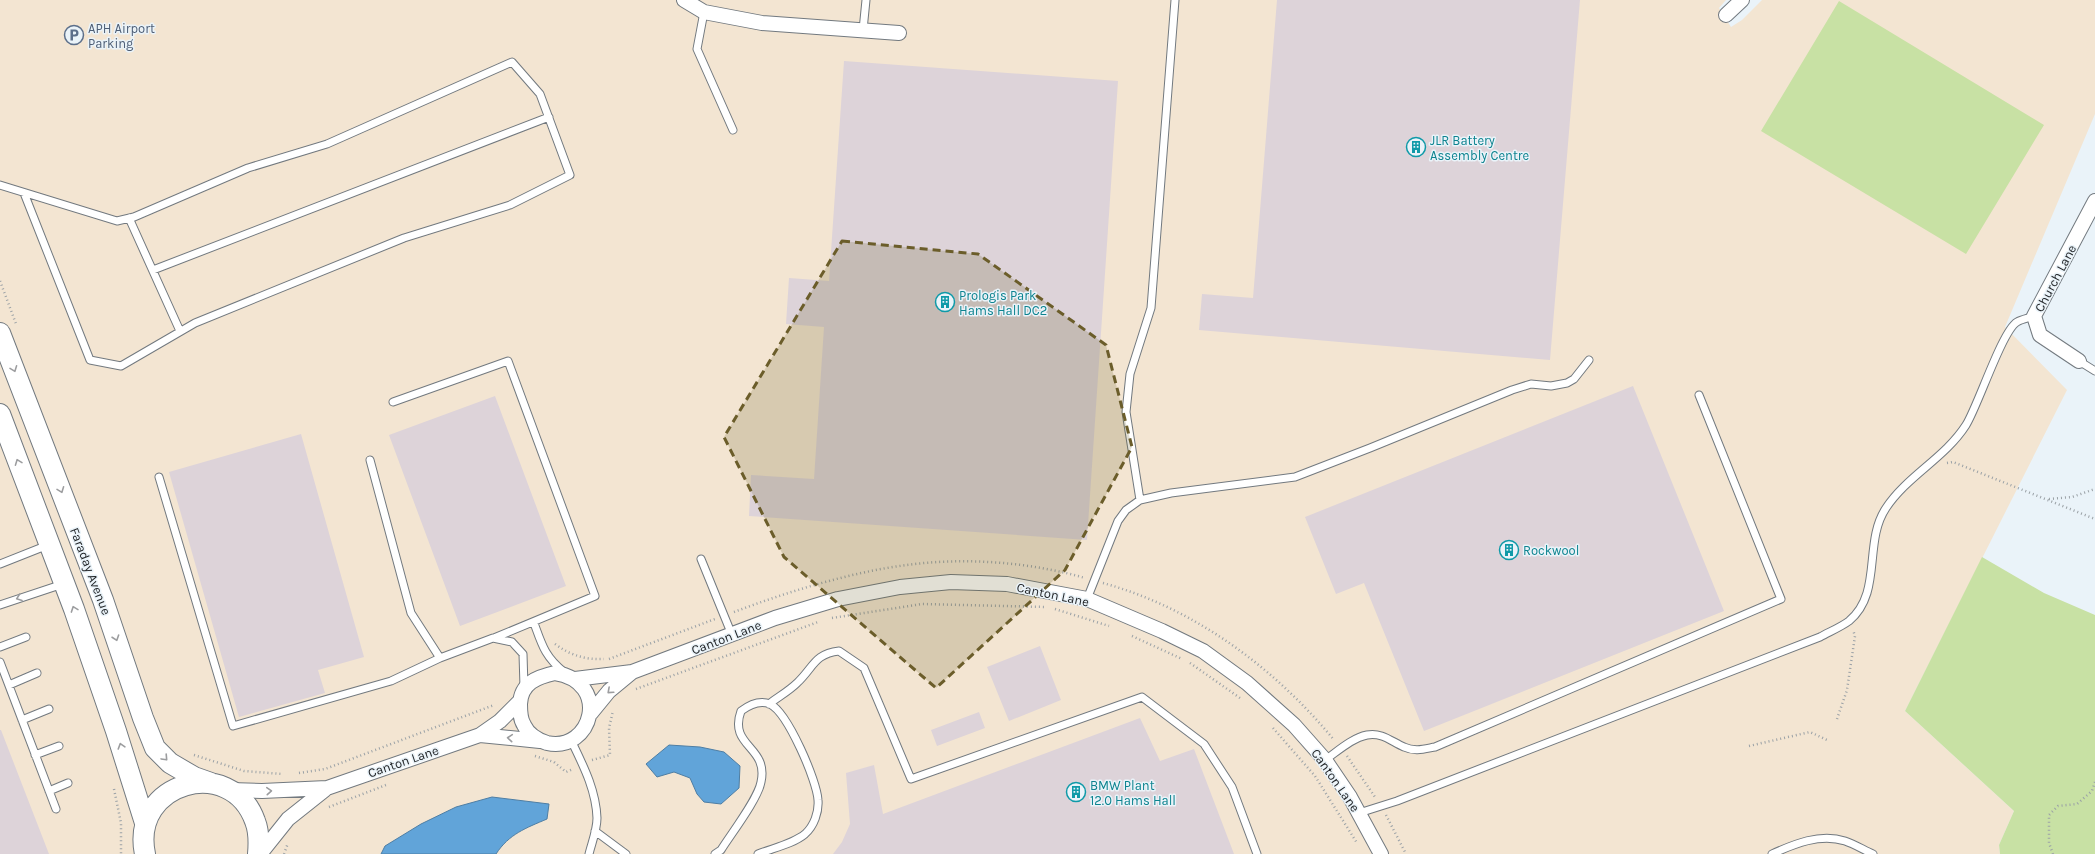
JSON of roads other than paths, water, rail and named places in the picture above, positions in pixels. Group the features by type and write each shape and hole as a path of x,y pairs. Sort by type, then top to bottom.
{"street":[{"path":"684,0 704,12 762,23 899,33"},
{"path":"1726,15 1742,0"},
{"name":"Church Lane","path":"2079,361 2040,335 2034,316 2095,201"},
{"name":"Faraday Avenue","path":"0,333 103,600 143,718 155,748 170,763 194,777 230,790 246,803 255,821 259,836 259,854"},
{"path":"0,414 65,584 116,732 145,823"},
{"name":"Canton Lane","path":"571,677 632,672 775,618 838,599 900,588 951,582 1007,584 1087,600 1162,631 1203,651 1247,683 1294,725 1325,760 1359,813 1381,854"},
{"name":"Canton Lane","path":"590,713 609,691 632,672"},
{"path":"555,673 571,677 584,687 589,698 590,713 586,724 579,735 566,743 554,744 540,741 530,734 523,725 520,713 520,701 524,687 538,677 555,673"},
{"name":"Canton Lane","path":"230,790 262,791 327,788 480,735 500,721 520,701"},
{"name":"Canton Lane","path":"480,735 540,741"},
{"path":"145,854 142,842 145,823 154,805 165,794 189,783 211,783"},
{"name":"Canton Lane","path":"259,854 288,819 327,788"}],"lane":[{"path":"863,30 866,0"},
{"path":"1140,500 1126,412 1130,374 1151,308 1175,0"},
{"path":"704,12 697,49 734,130"},
{"path":"0,185 116,221 129,218 248,168 327,144 512,62 540,94 570,175 510,205 404,238 194,323 121,366 90,360 24,193"},
{"path":"153,270 549,117"},
{"path":"129,218 180,331"},
{"path":"1359,813 1381,806 1820,637 1849,621 1864,603 1868,587 1875,534 1886,508 1904,488 1947,448 1966,425 2003,343 2016,322 2034,316"},
{"path":"159,477 233,726 391,681 440,658 534,623 595,596 540,443 508,360 393,402"},
{"path":"1087,600 1118,521 1126,510 1140,500 1178,492 1295,477 1512,390 1531,384 1551,386 1567,383 1574,379 1589,360"},
{"path":"2079,361 2095,371"},
{"path":"1325,760 1350,742 1368,735 1382,736 1406,748 1420,750 1435,747 1780,599 1699,395"},
{"path":"370,460 411,613 440,658"},
{"path":"0,564 50,544"},
{"path":"701,559 732,635"},
{"path":"0,605 65,584"},
{"path":"534,623 544,651 551,662 571,677"},
{"path":"0,647 26,637"},
{"path":"494,638 512,642 523,654 524,687"},
{"path":"769,704 797,683 811,666 825,653 839,651 864,668 911,779 1142,697 1204,744 1232,787 1257,854"},
{"path":"0,662 56,809"},
{"path":"9,685 37,673"},
{"path":"715,854 721,850 759,791 762,781 762,768 756,753 742,739 738,728 738,719 741,711 749,705 760,703 769,704 780,712 790,726 816,787 818,801 814,820 806,833 796,840 758,854"},
{"path":"22,720 49,708"},
{"path":"571,740 589,778 595,803 595,830 589,854"},
{"path":"35,755 59,746"},
{"path":"49,791 68,783"},
{"path":"595,830 626,854"},
{"path":"1772,854 1792,845 1816,839 1844,841 1873,854"}],"water":[{"path":"669,745 700,747 724,752 740,766 739,788 721,804 704,802 697,794 690,778 674,772 657,777 646,764"},
{"path":"492,797 549,804 547,819 518,832 506,841 496,854 381,854 385,846 421,824 456,807"}],"place":[{"name":"APH Airport Parking","path":"74,35"},
{"name":"JLR Battery Assembly Centre","path":"1416,147"},
{"name":"Prologis Park Hams Hall DC2","path":"945,302"},
{"name":"Rockwool","path":"1509,550"},
{"name":"BMW Plant 12.0 Hams Hall","path":"1076,792"}]}
